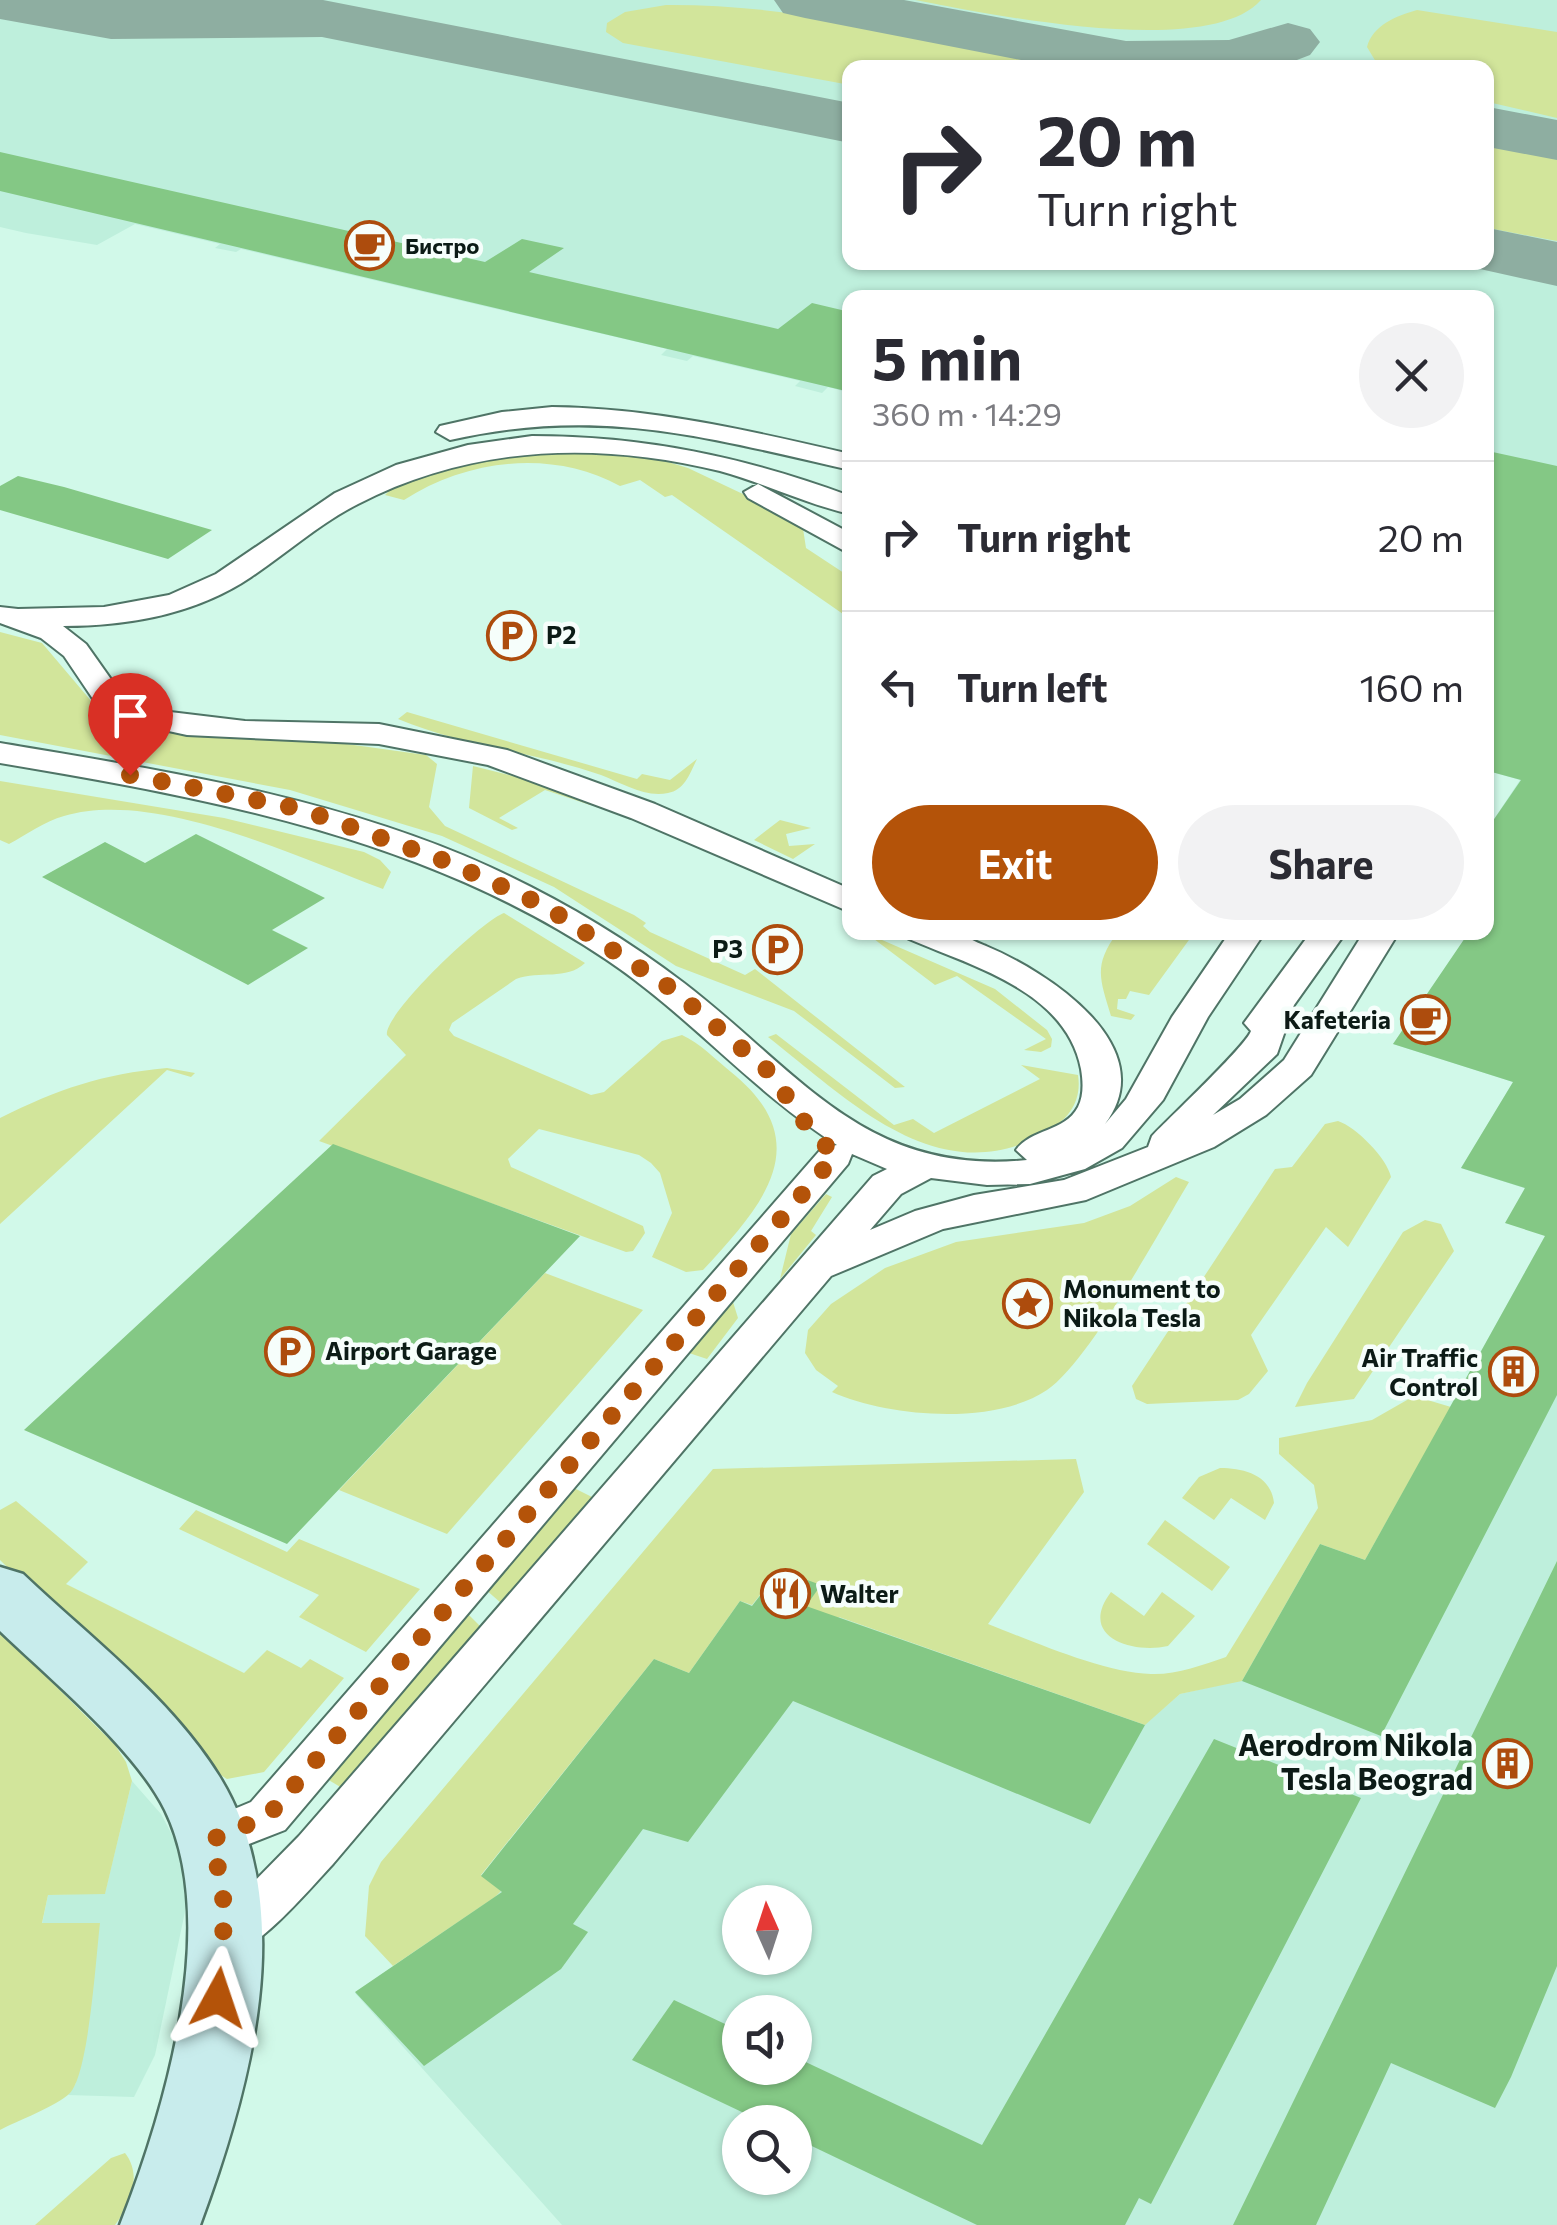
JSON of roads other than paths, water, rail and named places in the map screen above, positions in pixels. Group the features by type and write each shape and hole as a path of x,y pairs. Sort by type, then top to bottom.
{"street":[{"path":"3,615 104,616 199,594 248,566 344,500 390,460 418,444 478,424 562,412 624,416 682,424 800,458 842,463"},
{"path":"344,500 413,466 468,451 564,442 629,446 842,493"},
{"path":"629,446 749,487 842,540"},
{"path":"800,458 842,491"},
{"path":"3,615 52,632 75,650 104,692 152,718 187,726 378,734 480,753 657,817 842,898"},
{"path":"0,753 301,809 448,862 545,906 619,952 672,989 854,1137 888,1156 986,1175 1066,1163 1102,1146 1144,1104 1172,1050 1243,940"},
{"path":"223,1936 293,1876 887,1185 940,1167 1013,1158 1082,1126 1096,1106 1101,1066 1074,1020 1058,1001 1000,967 938,940"},
{"path":"1172,1050 1178,995 1216,940"},
{"path":"1172,1050 1218,1006 1269,940"},
{"path":"1153,1156 1232,1073 1264,1046 1277,1007 1323,940"},
{"path":"814,1269 892,1234 974,1207 1072,1191 1201,1139 1254,1107 1298,1066 1377,940"},
{"path":"772,1074 800,1117 835,1156 887,1185 942,1203 974,1207"},
{"path":"213,1839 268,1816 835,1156"},
{"path":"0,1591 174,1769 200,1806 213,1839 224,1885 223,1936 209,2071 184,2170 160,2225"}],"place":[{"name":"Бистро","path":"370,246"},
{"name":"P2","path":"511,635"},
{"name":"P3","path":"778,949"},
{"name":"Kafeteria","path":"1426,1020"},
{"name":"Monument to Nikola Tesla","path":"1028,1303"},
{"name":"Airport Garage","path":"290,1351"},
{"name":"Air Traffic Control","path":"1513,1372"},
{"name":"Walter","path":"785,1594"},
{"name":"Aerodrom Nikola Tesla Beograd","path":"1508,1763"}]}
